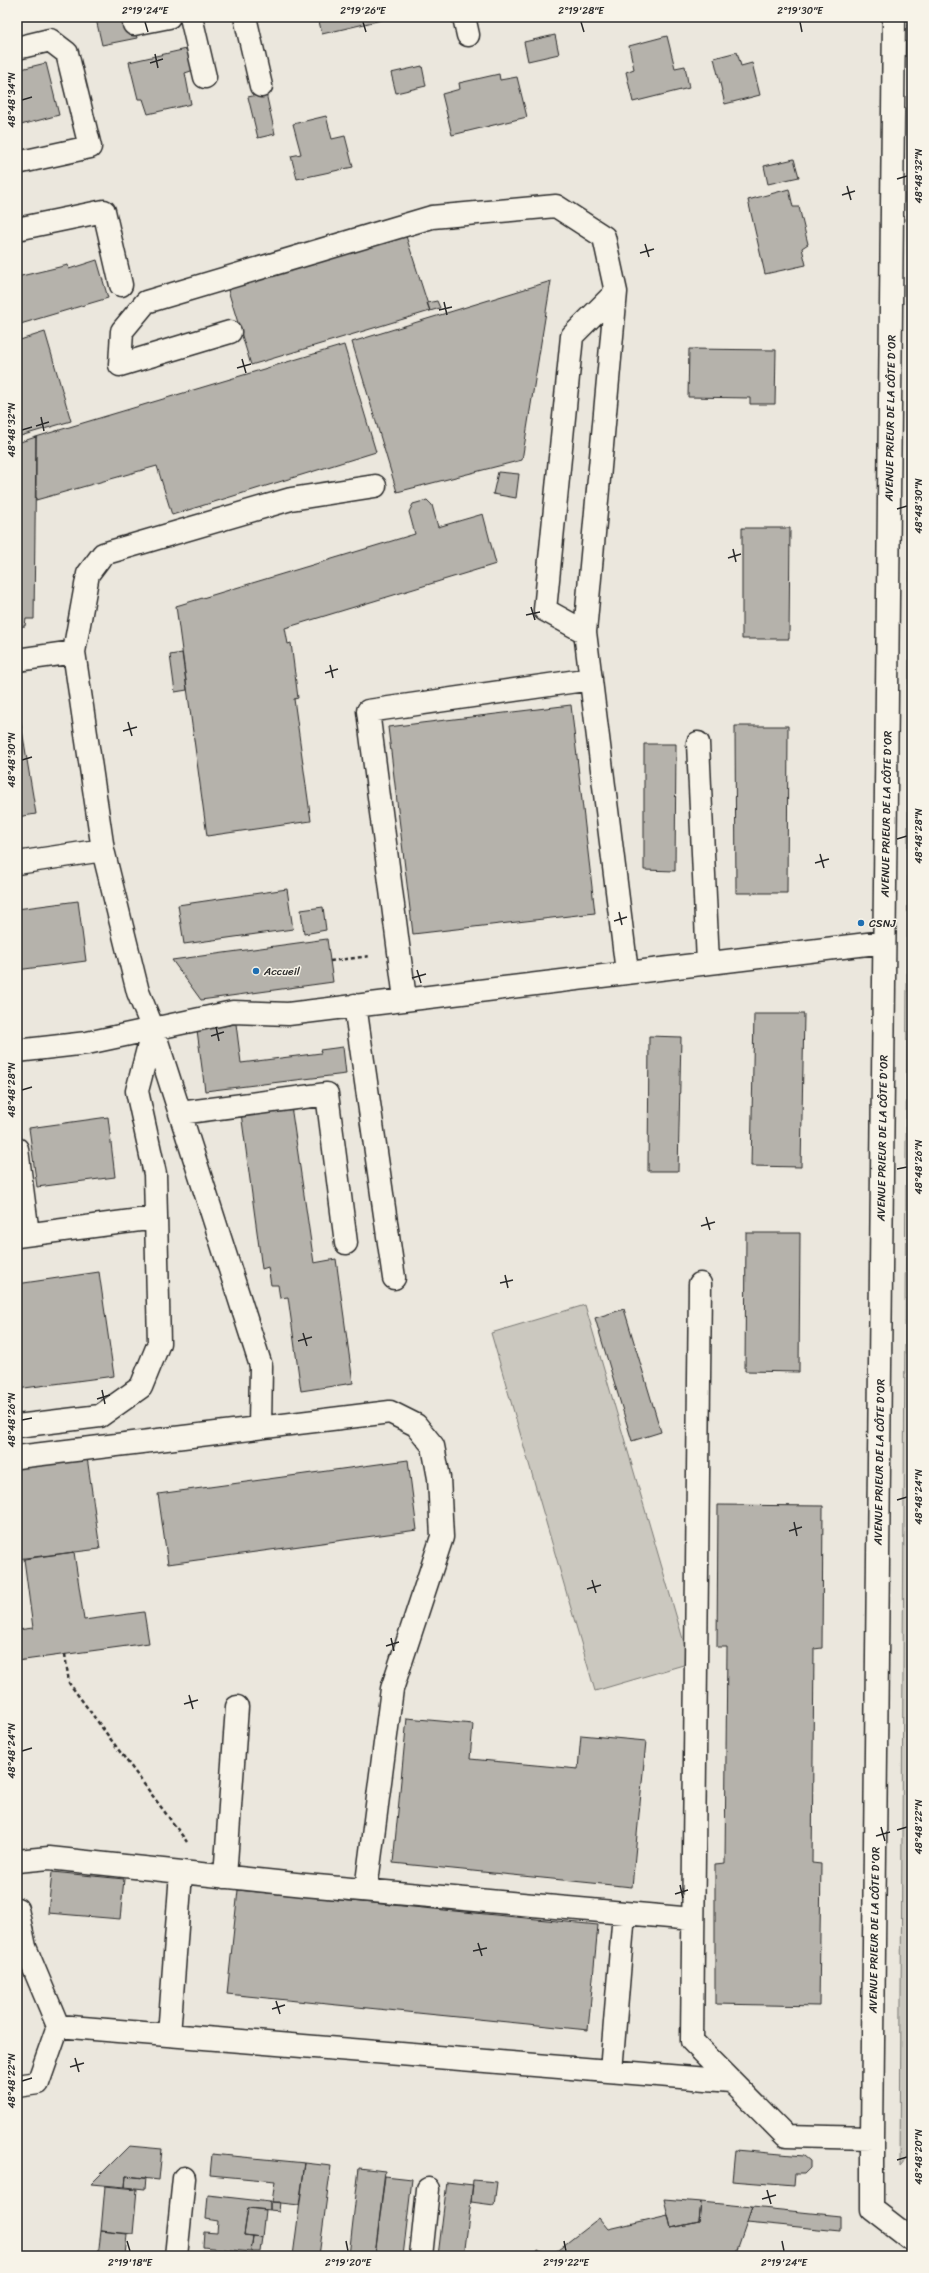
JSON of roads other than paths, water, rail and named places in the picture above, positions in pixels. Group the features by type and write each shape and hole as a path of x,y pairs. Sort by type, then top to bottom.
{"street":[{"path":"134,24 169,17"},
{"path":"191,17 205,77"},
{"path":"245,17 261,86"},
{"name":"AVENUE PRIEUR DE LA CÔTE D'OR","path":"894,17 872,2209 912,2240"},
{"path":"17,48 50,40 67,52 90,147 17,163"},
{"path":"230,332 120,365 122,331 146,302 432,217 556,206 604,237 616,292 585,632 627,972"},
{"path":"17,229 104,211 121,285"},
{"path":"585,632 545,610 572,336 616,292"},
{"path":"260,1426 261,1366 153,1029 138,992 103,850 74,652 88,574 103,554 291,499 375,486"},
{"path":"17,660 74,652"},
{"path":"405,999 368,711 591,679"},
{"path":"698,743 708,963"},
{"path":"17,863 103,850"},
{"path":"17,1051 87,1043 233,1012 288,1014 884,942"},
{"path":"355,1005 394,1278"},
{"path":"17,1426 100,1416 141,1386 159,1343 155,1174 137,1092 153,1029"},
{"path":"180,1113 327,1094 346,1243"},
{"path":"17,1149 22,1235 155,1218"},
{"path":"700,1284 692,2041 786,2136 872,2138"},
{"path":"17,1457 260,1426 390,1412 416,1425 433,1446 439,1478 442,1537 392,1689 366,1890"},
{"path":"224,1877 237,1707"},
{"path":"17,1861 49,1858 181,1873 693,1919"},
{"path":"169,2035 181,1873"},
{"path":"17,1909 21,1948 58,2026 38,2083 17,2086"},
{"path":"611,2071 624,1913"},
{"path":"58,2026 731,2081"},
{"path":"176,2256 184,2178"},
{"path":"421,2256 428,2189"},
{"path":"907,2256 912,2250"}],"place":[{"name":"CSNJ","path":"861,923"},
{"name":"Accueil","path":"256,971"}]}
